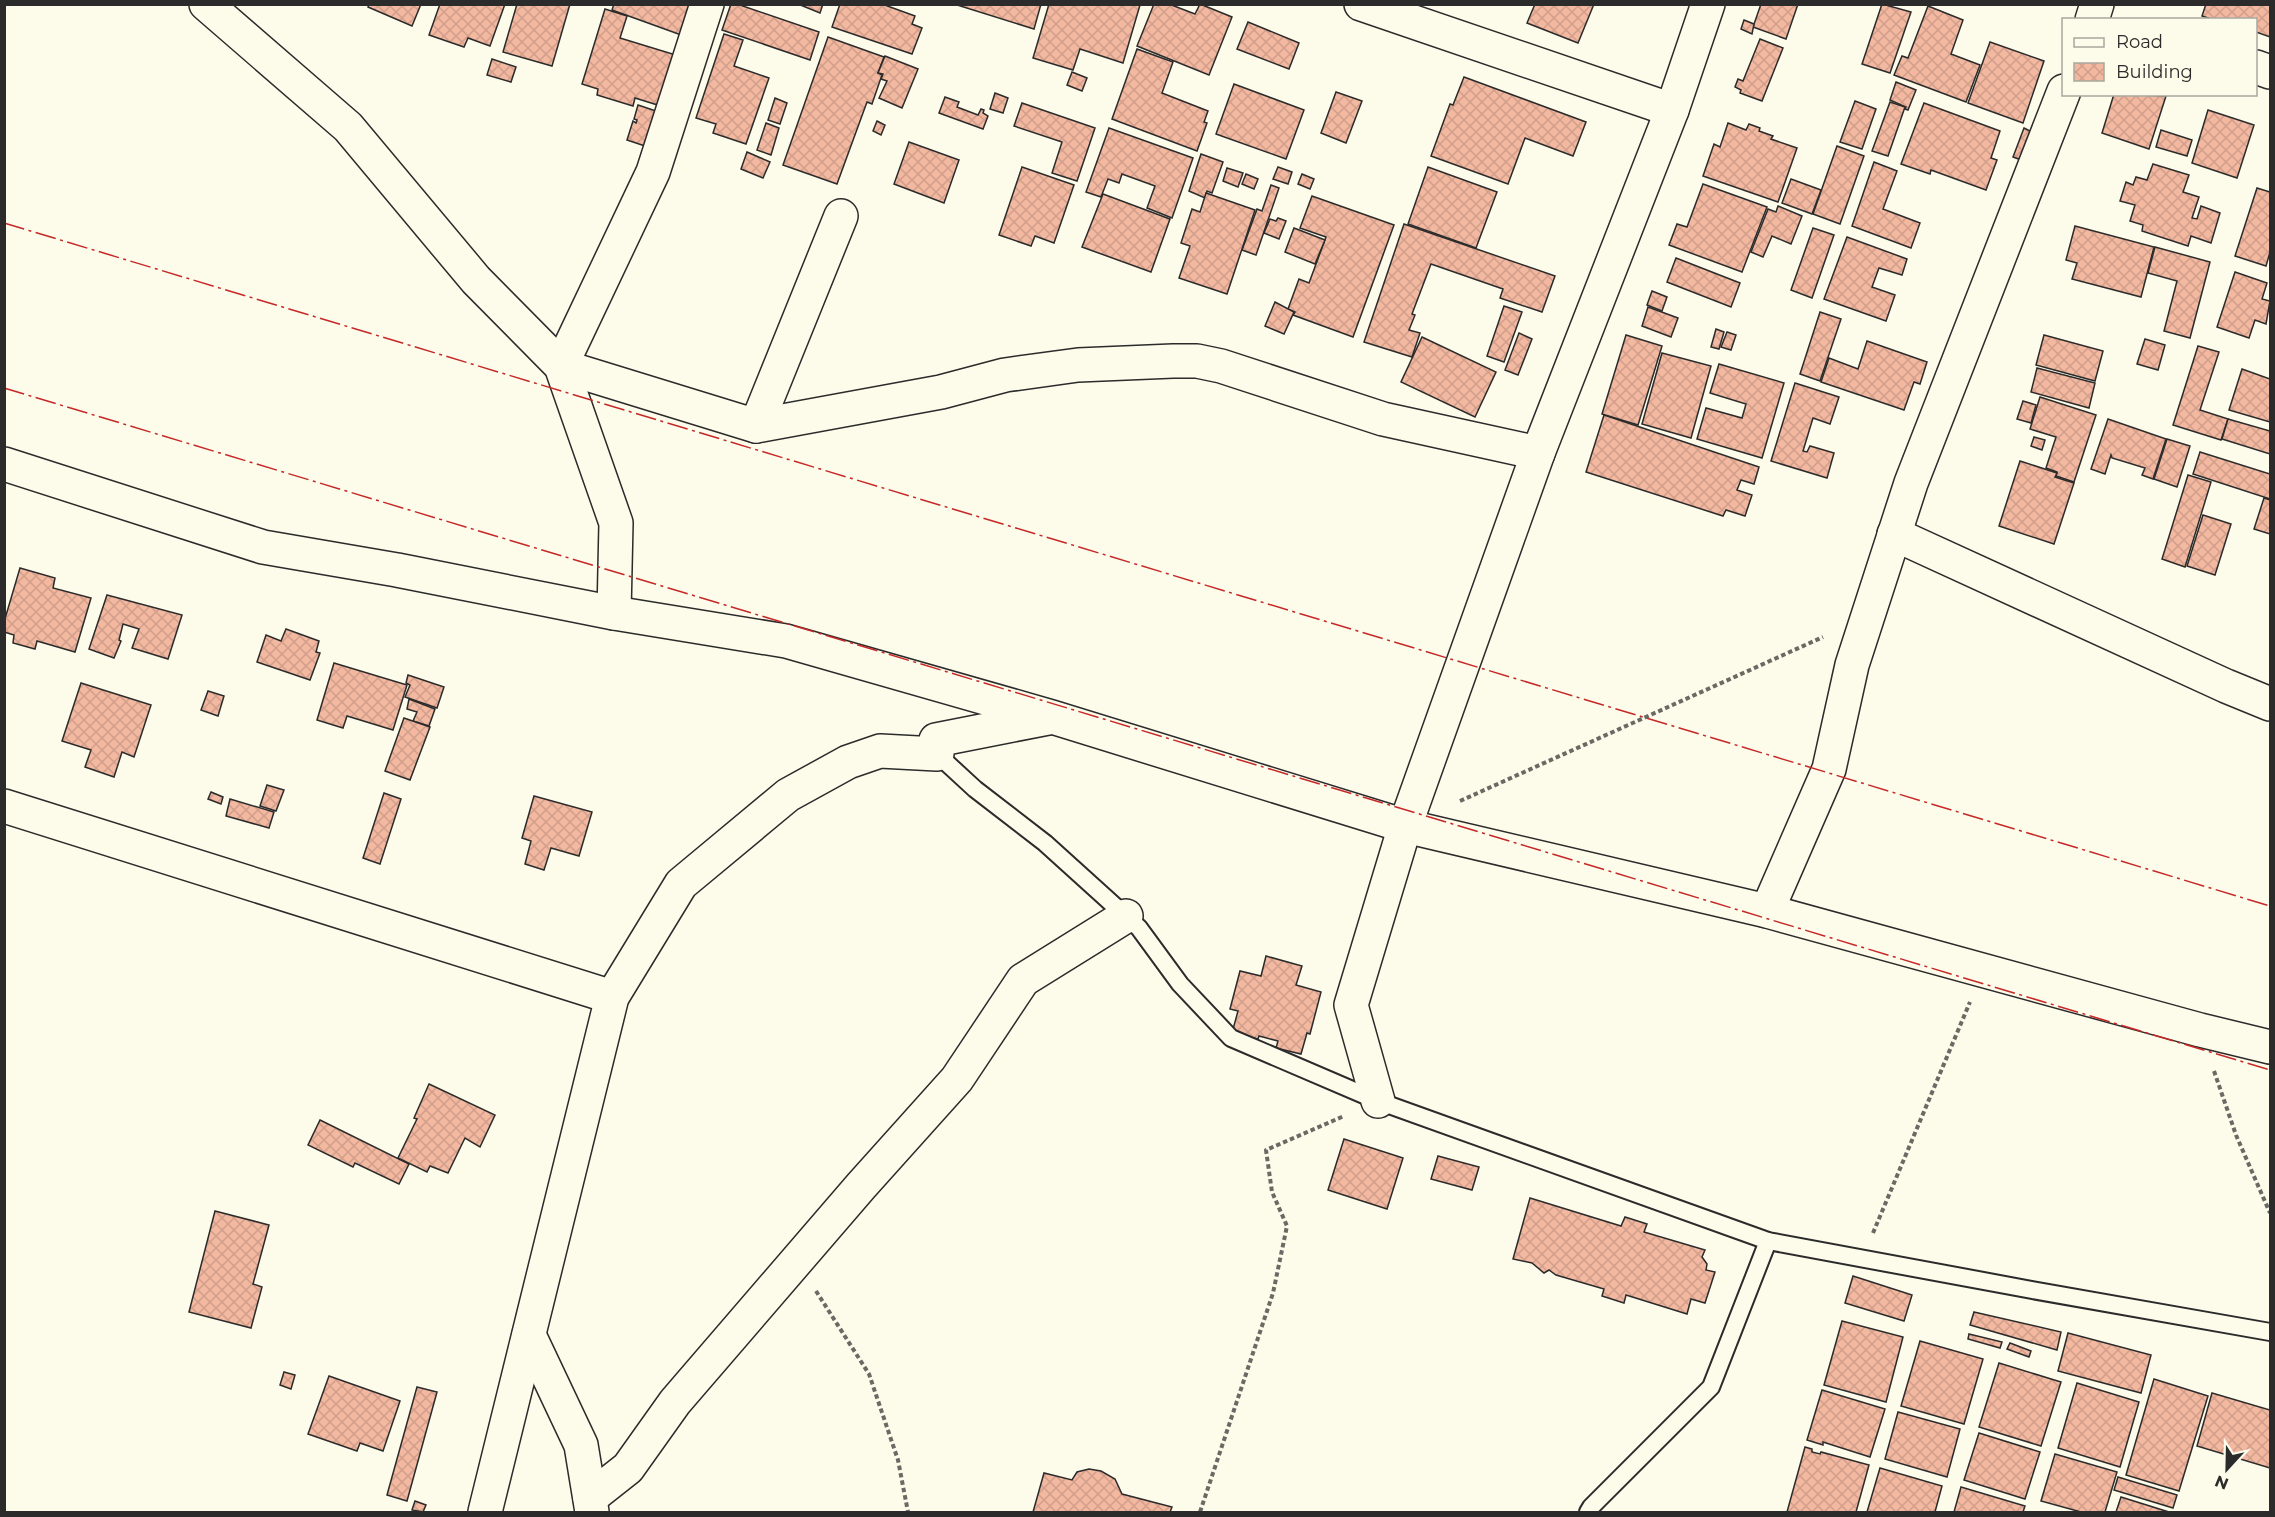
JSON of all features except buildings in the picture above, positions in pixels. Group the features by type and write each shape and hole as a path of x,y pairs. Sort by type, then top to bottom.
{"street":[{"path":"206,4 348,127 476,280 561,366 616,523 614,613"},
{"path":"561,366 653,172 707,4"},
{"path":"1361,4 1672,110"},
{"path":"1378,1101 1351,1005 1405,826 1538,453 1672,110 1708,4"},
{"path":"1767,911 1829,769 1852,665 1911,483 2062,96"},
{"path":"756,426 841,216"},
{"path":"561,366 756,426 941,392 977,381 1035,371 1078,365 1185,361 1221,366 1383,419 1538,453"},
{"path":"5,465 263,547 397,570 614,613 786,641 1052,717 1405,826 1767,911 2200,1030 2271,1047"},
{"path":"1894,534 2226,686 2271,704"},
{"path":"485,1512 612,997 681,884 788,795 848,762 880,751 937,754 936,740 1052,717"},
{"path":"4,806 612,997"},
{"path":"591,1505 628,1468 675,1402 957,1079 1023,980 1126,916"},
{"path":"529,1335 581,1445 591,1505"}],"lane":[{"path":"937,754 975,789 1045,843 1139,928 1180,984 1231,1038 1378,1101 1768,1241 2271,1332"},
{"path":"1588,1512 1711,1387 1768,1241"}],"path":[{"path":"1459,801 1868,616"},
{"path":"1862,1259 1983,970"},
{"path":"2200,1030 2235,1135 2271,1213"},
{"path":"1200,1512 1273,1293 1287,1226 1272,1192 1266,1150 1378,1101"},
{"path":"797,1260 869,1374 898,1460 909,1512"}],"power":[{"path":"4,223 2270,906"},
{"path":"4,388 2270,1070"}]}
